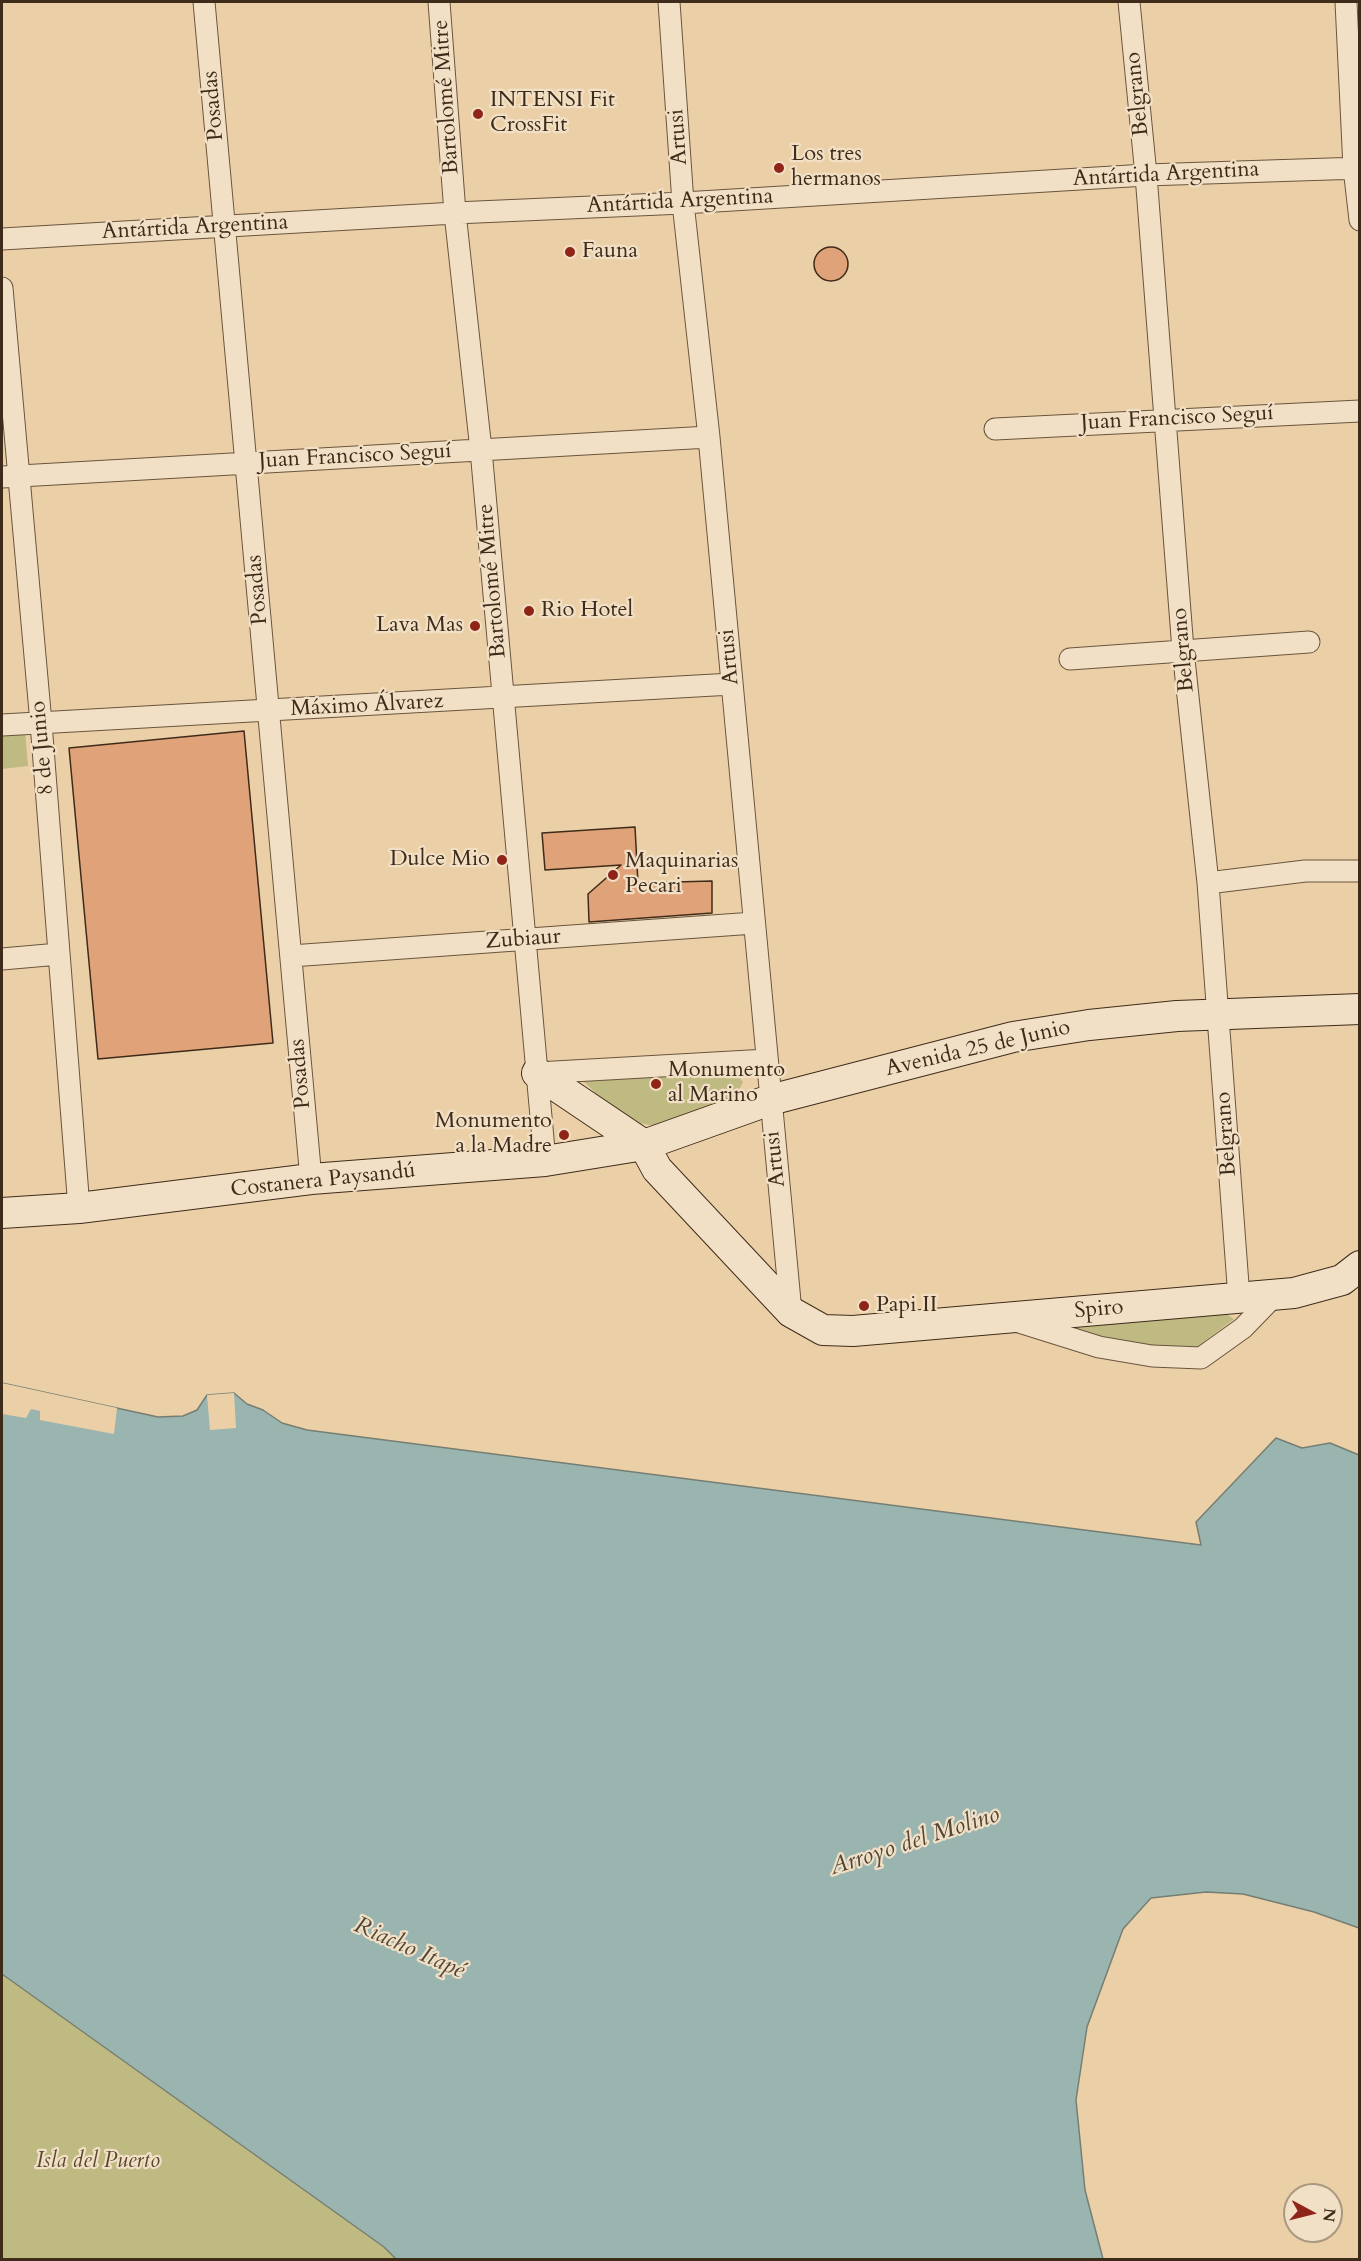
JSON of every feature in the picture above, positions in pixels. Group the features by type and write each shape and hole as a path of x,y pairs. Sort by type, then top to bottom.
{"main road":[{"name":"Avenida 25 de Junio","path":"644,1145 770,1100 1013,1037 1089,1025 1177,1016 1359,1009"},
{"path":"537,1073 644,1145 657,1169 791,1312"},
{"name":"Costanera Paysandú","path":"2,1213 79,1208 311,1179 545,1161 644,1145"},
{"name":"Spiro","path":"791,1312 823,1330 854,1331 1294,1293 1351,1273"}],"street":[{"name":"Posadas","path":"204,2 311,1179"},
{"name":"Bartolomé Mitre","path":"440,2 455,213 481,450 545,1161"},
{"name":"Artusi","path":"669,2 683,203 709,437 791,1312"},
{"name":"Belgrano","path":"1129,2 1146,174 1184,650 1208,883 1239,1298"},
{"path":"1346,2 1359,220"},
{"name":"Antártida Argentina","path":"2,239 455,213 683,203 1146,174 1357,168"},
{"name":"8 de Junio","path":"2,288 10,476 41,723 79,1208"},
{"name":"Juan Francisco Seguí","path":"995,429 1359,411"},
{"name":"Juan Francisco Seguí","path":"10,476 709,437"},
{"path":"1070,658 1309,642"},
{"name":"Máximo Álvarez","path":"2,725 269,712 732,684"},
{"path":"1208,883 1305,871 1359,871"},
{"name":"Zubiaur","path":"291,956 754,923"},
{"path":"2,959 59,954"},
{"path":"537,1073 767,1060"},
{"path":"1006,1318 1099,1347 1152,1356 1201,1358 1243,1328 1275,1295"}],"green space":[{"path":"25,731 28,766 2,769 2,734"},
{"path":"733,1069 743,1082 736,1096 656,1126 625,1121 582,1080"},
{"path":"1223,1312 1234,1319 1197,1347 1139,1350 1067,1329"},
{"name":"Isla del Puerto","path":"2,1974 384,2247 396,2259 2,2259"}],"water":[{"path":"2,1383 158,1417 183,1416 197,1410 207,1395 234,1393 247,1404 263,1410 282,1423 307,1430 1201,1545 1196,1522 1276,1438 1302,1448 1330,1443 1359,1455 1359,1928 1314,1912 1243,1894 1206,1892 1151,1898 1123,1929 1087,2027 1076,2100 1085,2190 1103,2259 396,2259 384,2247 2,1974"}],"pier":[{"path":"2,1383 117,1408 114,1434 40,1420 40,1411 31,1409 26,1418 2,1414"},
{"path":"234,1393 236,1428 210,1430 207,1395"}],"building":[{"path":"831,247 843,252 848,264 843,276 831,281 819,276 814,264 819,252"},
{"path":"244,731 273,1043 98,1059 69,748"},
{"name":"Maquinarias Pecari","path":"635,827 638,883 712,881 712,913 589,922 588,894 621,865 545,870 542,833"}],"place":[{"name":"INTENSI Fit CrossFit","path":"478,114"},
{"name":"Los tres hermanos","path":"779,168"},
{"name":"Fauna","path":"570,252"},
{"name":"Rio Hotel","path":"529,611"},
{"name":"Lava Mas","path":"475,626"},
{"name":"Dulce Mio","path":"502,860"},
{"name":"Maquinarias Pecari","path":"613,875"},
{"name":"Monumento al Marino","path":"656,1084"},
{"name":"Monumento a la Madre","path":"564,1135"},
{"name":"Papi II","path":"864,1306"}],"water label":[{"name":"Arroyo del Molino","path":"915,1842"},
{"name":"Riacho Itapé","path":"409,1949"}]}
